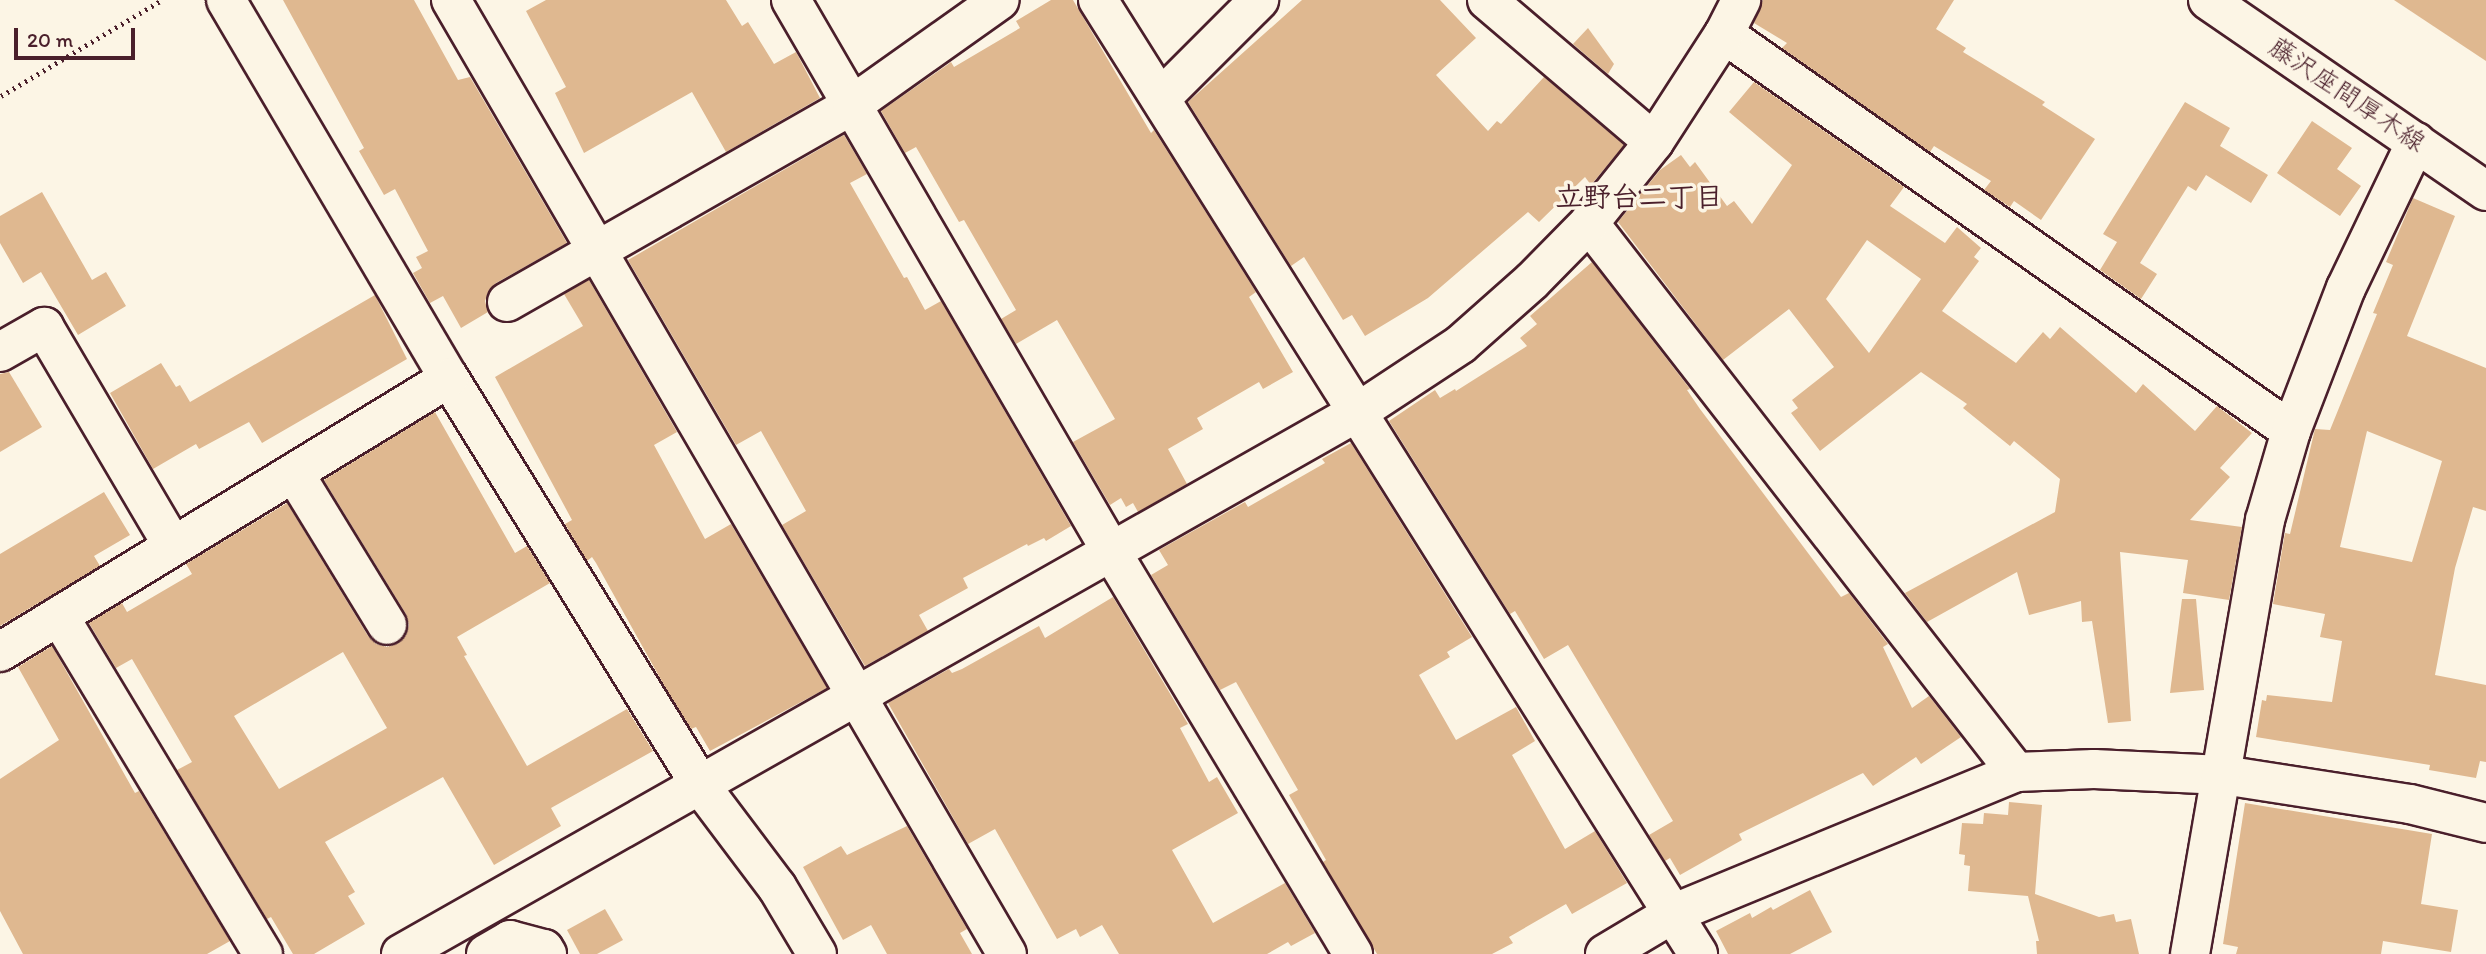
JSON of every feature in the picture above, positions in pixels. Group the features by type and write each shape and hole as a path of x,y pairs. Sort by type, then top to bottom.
{"street":[{"path":"226,0 449,378 701,785 777,887 817,954"},
{"path":"452,0 1007,954"},
{"path":"791,0 1111,551 1353,954"},
{"path":"507,302 599,252 852,105 1000,0"},
{"path":"1098,0 1698,954"},
{"path":"1161,98 1259,0"},
{"path":"1487,0 1654,142"},
{"path":"401,954 1358,412 1461,344 1532,281 1589,223 1654,142 1724,34 1741,0"},
{"name":"藤沢座間厚木線","path":"2208,0 2486,191"},
{"path":"1724,34 2291,431"},
{"path":"2190,954 2265,520 2291,431 2346,288 2416,142"},
{"path":"1589,223 2016,772"},
{"path":"0,352 44,327 173,546"},
{"path":"0,652 449,378"},
{"path":"294,472 387,625"},
{"path":"59,616 264,954"},
{"path":"1605,954 1672,914 2016,772 2094,769 2223,775 2410,804 2486,823"},
{"path":"486,954 510,940 544,949 547,954"}],"path":[{"path":"1,96 162,0"}],"building":[{"path":"283,0 414,0 458,80 470,77 567,243 496,283 489,290 485,301 488,312 461,328 443,296 430,303 413,273 422,268 416,257 428,251 395,189 384,195 359,151 364,148"},
{"path":"546,0 726,0 742,26 748,22 774,64 796,52 820,98 726,152 692,92 584,153 555,93 566,87 526,11"},
{"path":"1051,0 1073,0 1151,133 1154,130 1256,292 1249,297 1293,372 1263,389 1259,382 1197,418 1203,429 1168,449 1187,484 1138,512 1133,503 1126,507 1121,498 1110,505 1073,442 1115,419 1057,320 1016,344 1001,319 1016,310 964,220 959,222 916,147 905,153 881,111 951,62 954,67 1020,28 1016,21"},
{"path":"1302,0 1440,0 1476,38 1436,75 1488,131 1497,121 1501,124 1544,77 1624,145 1591,185 1585,177 1539,222 1528,212 1428,298 1365,336 1352,315 1343,320 1304,257 1291,266 1188,102"},
{"path":"1763,0 1954,0 1936,29 1966,48 1963,52 2045,102 2042,105 2095,139 2041,220 2014,201 2010,207 1984,190 1991,181 1934,146 1930,152 1782,48 1787,43 1754,23"},
{"path":"2394,0 2486,0 2486,61"},
{"path":"1588,28 1614,64 1608,74 1573,44"},
{"path":"1754,82 1904,187 1890,206 1945,243 1957,227 1981,248 1974,257 1979,261 1942,311 2016,363 2043,332 2050,339 2060,327 2136,393 2143,384 2195,431 2217,406 2252,433 2220,468 2230,477 2190,520 2242,527 2229,600 2183,593 2188,560 2120,552 2131,721 2108,723 2092,621 2082,622 2081,601 2029,615 2017,572 1927,622 1905,593 2055,512 2060,479 2014,441 2010,446 1963,408 1967,404 1921,372 1820,451 1791,413 1798,408 1792,400 1834,367 1789,309 1723,360 1618,222 1660,170 1681,155 1690,167 1695,162 1727,206 1734,201 1752,224 1792,165 1729,112","holes":["1867,240 1921,279 1869,353 1826,299"]},
{"path":"2185,102 2230,128 2220,146 2268,175 2251,203 2206,175 2196,191 2188,186 2140,263 2157,274 2141,299 2100,270 2117,242 2103,234"},
{"path":"2312,121 2352,148 2337,169 2361,186 2340,216 2277,173"},
{"path":"844,135 867,174 850,183 904,278 907,277 925,310 941,301 1071,526 1046,541 1044,538 1028,546 1027,544 963,578 968,588 919,615 928,631 865,666 782,525 806,511 761,431 736,445 628,260"},
{"path":"42,192 92,280 106,272 126,306 78,335 41,272 23,283 0,243 0,216"},
{"path":"2413,198 2455,216 2407,336 2486,368 2486,511 2473,507 2455,568 2435,675 2486,685 2486,762 2480,761 2476,778 2429,770 2430,765 2256,737 2262,700 2266,701 2267,695 2332,702 2342,641 2320,637 2325,614 2273,604 2285,533 2290,534 2315,429 2330,430 2377,314 2373,313 2393,265 2386,262","holes":["2367,431 2442,461 2412,562 2340,547"]},
{"path":"1592,262 1690,389 1687,390 1700,409 1841,597 1849,593 1888,644 1883,647 1912,708 1929,696 1961,737 1921,764 1916,757 1873,786 1863,773 1739,834 1742,840 1680,875 1670,858 1665,861 1649,835 1673,821 1568,645 1544,659 1515,611 1510,614 1389,421 1435,390 1440,398 1455,389 1456,391 1527,346 1520,338 1537,324 1530,316"},
{"path":"589,280 677,432 654,445 705,539 731,524 827,688 710,751 696,727 691,729 665,687 596,563 592,557 587,561 565,524 572,520 495,377 583,326 564,294"},
{"path":"375,295 407,359 262,443 249,422 199,449 196,444 153,469 110,393 161,363 176,387 180,385 190,402"},
{"path":"9,372 42,427 0,452 0,374"},
{"path":"435,412 515,553 527,546 550,583 457,637 467,655 464,656 527,766 627,709 653,751 551,808 561,826 494,865 443,777 325,842 355,892 348,896 365,924 314,954 293,954 271,917 267,919 177,770 192,762 132,659 116,668 89,623 122,603 127,612 192,574 186,564 287,503 368,636 376,644 387,647 399,643 406,635 409,625 406,614 324,480","holes":["343,652 387,728 279,789 234,716"]},
{"path":"1351,443 1472,637 1447,652 1450,657 1419,675 1456,740 1516,707 1535,741 1512,755 1565,849 1595,831 1627,883 1572,914 1566,904 1509,937 1513,943 1492,954 1377,954 1323,862 1326,860 1289,795 1298,790 1236,682 1220,690 1151,575 1168,565 1159,550 1245,502 1248,507 1325,463 1322,459"},
{"path":"104,492 130,535 94,556 100,566 0,626 0,554"},
{"path":"1113,597 1188,724 1180,728 1209,782 1217,777 1238,813 1172,850 1213,923 1285,883 1315,933 1291,946 1288,942 1267,954 1119,954 1102,925 1080,937 1076,929 1057,939 995,829 968,844 888,703 949,669 952,673 962,669 1039,626 1045,638"},
{"path":"2182,599 2196,599 2204,690 2170,693"},
{"path":"52,646 135,793 139,791 230,941 207,954 23,954 0,911 0,779 59,740 18,667"},
{"path":"2009,802 2042,805 2035,894 2099,917 2114,914 2116,922 2131,919 2139,954 2037,954 2036,941 2039,941 2028,896 1968,891 1970,866 1964,865 1965,855 1959,854 1962,823 1983,824 1984,813 2008,815"},
{"path":"2245,803 2432,834 2421,904 2458,910 2451,952 2383,941 2381,954 2236,954 2238,947 2223,944"},
{"path":"907,826 967,929 960,933 972,954 887,954 871,925 843,940 803,867 841,846 847,855"},
{"path":"1810,890 1832,932 1790,954 1728,954 1716,931 1750,913 1752,918 1771,907 1773,910"},
{"path":"605,909 623,940 597,954 580,954 567,930"}],"district":[{"name":"立野台二丁目","path":"1639,196"}]}
